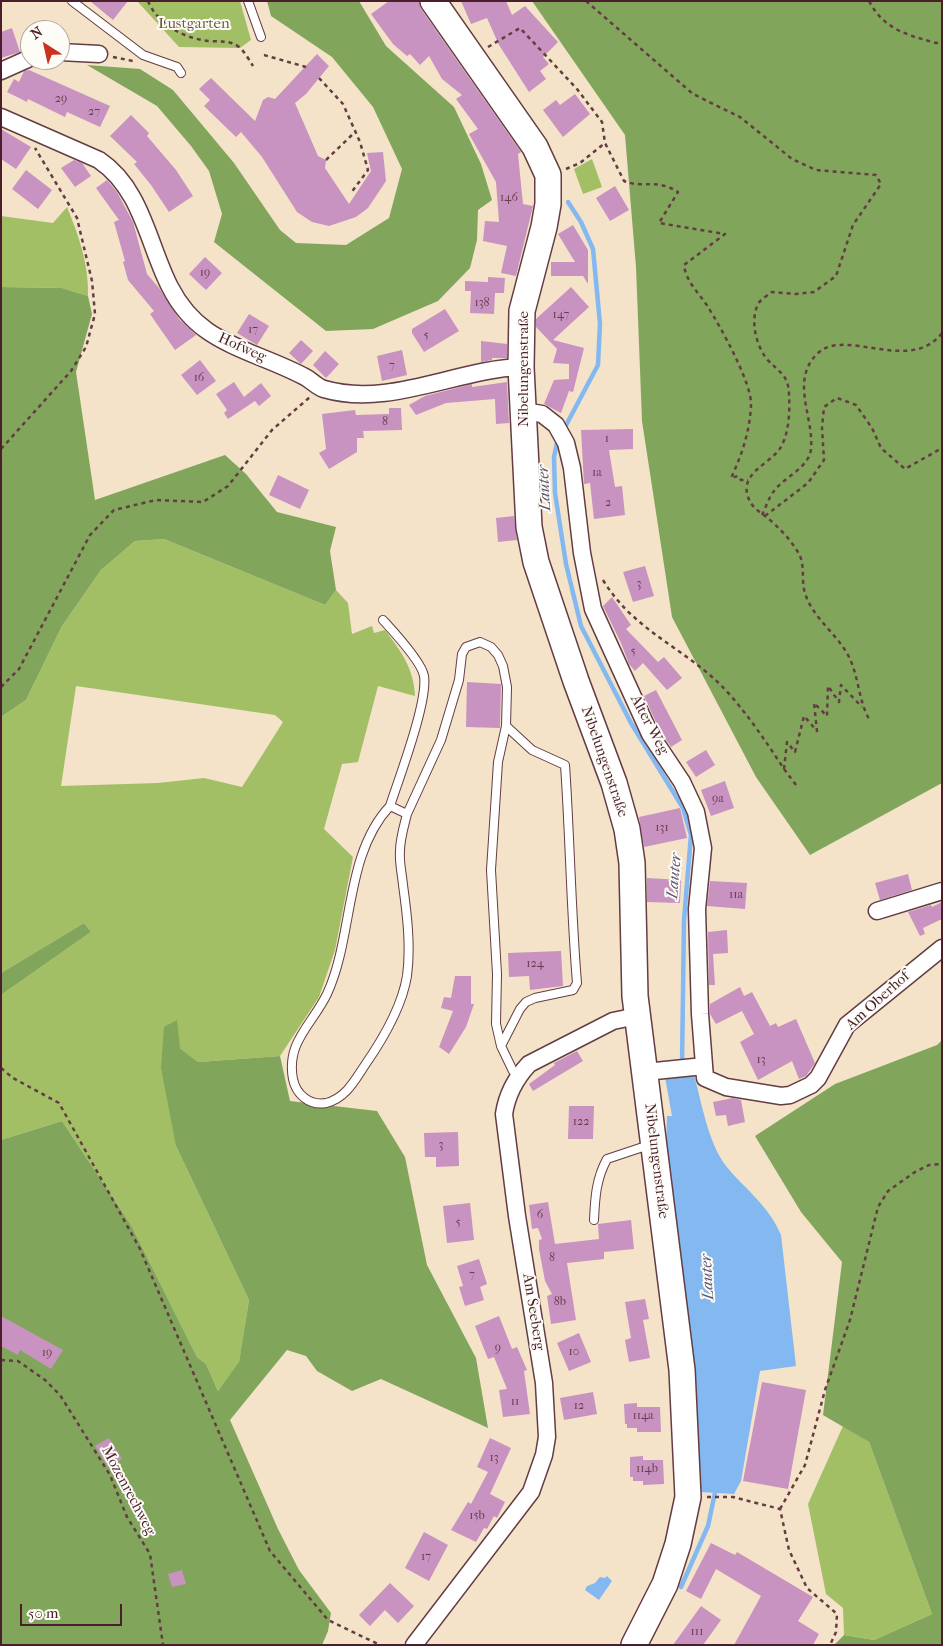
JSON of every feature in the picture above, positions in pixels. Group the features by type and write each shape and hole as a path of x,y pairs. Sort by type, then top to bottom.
{"main road":[{"name":"Nibelungenstraße","path":"433,1 535,147 548,175 548,204 544,227 522,311 522,367 529,527 536,562 576,681 614,783 627,829 632,863 637,1016 653,1071 653,1143 682,1370 688,1497 678,1544 665,1584 634,1645"}],"street":[{"path":"70,53 99,54"},
{"path":"1,71 20,62"},
{"name":"Hofweg","path":"1,116 38,135 99,160 114,172 128,190 144,220 157,262 174,295 196,323 221,341 288,368 322,389 354,394 382,392 497,368 522,367"},
{"name":"Alter Weg","path":"524,411 542,414 556,425 566,443 572,468 582,553 593,610 650,734 682,782 696,812 703,848 698,909 701,1066"},
{"path":"878,910 942,891"},
{"name":"Am Oberhof","path":"701,1066 705,1078 726,1086 781,1096 801,1090 818,1078 847,1025 942,948"},
{"name":"Am Seeberg","path":"414,1645 528,1498 544,1455 547,1437 544,1383 517,1216 504,1114 507,1098 519,1075 529,1064 612,1021 637,1016"},
{"path":"653,1071 701,1066"}],"lane":[{"path":"72,1 143,55 177,67 181,73"},
{"path":"248,1 260,37"},
{"path":"383,620 402,640 424,675 422,698 390,806 366,841 333,978 320,1006 294,1046 290,1061 295,1087 302,1097 312,1102 324,1103 337,1099 348,1089 373,1053 398,1005 407,976 407,919 400,851 407,814 441,740 459,680 462,654 470,644 480,642 487,645 501,660 506,682 506,726 498,762 491,870 497,974 496,1024 501,1046 512,1071 519,1075"},
{"path":"501,1046 520,1008 526,1002 535,998 573,990 577,983 564,765 532,750 506,726"},
{"path":"390,806 407,814"},
{"path":"594,1220 594,1194 600,1170 607,1159 653,1143"}],"path":[{"path":"148,1 152,10 165,24 193,37 210,41 228,41 240,48 253,66"},
{"path":"472,56 520,28 578,89 602,122 605,143 624,180 636,185 652,183 666,185 678,192 659,223 726,234 684,265 685,275 709,309 738,363 747,387 751,403 749,427 731,478 738,476 740,480 748,480 780,448 787,429 790,393 783,372 767,359 758,345 754,318 759,303 772,292 796,294 814,292 836,276 853,225 881,184 876,176 816,170 792,159 740,117 693,94 586,1"},
{"path":"869,1 874,10 897,32 936,43 942,42"},
{"path":"264,55 306,67"},
{"path":"319,78 342,104 355,132 368,170 351,193"},
{"path":"326,160 355,132"},
{"path":"2,447 71,371 86,347 94,314 92,281 77,218 34,151 38,135"},
{"path":"571,168 605,143"},
{"path":"764,516 773,492 809,458 811,448 804,393 806,369 818,352 837,344 900,351 921,349 938,339 942,333"},
{"path":"1,687 19,669 90,535 114,510 156,500 203,502 228,486 272,430 322,389"},
{"path":"764,516 808,483 824,460 822,428 824,407 837,398 856,405 872,428 881,448 905,470 942,448"},
{"path":"748,480 748,498 791,542 800,557 805,593 813,610 834,632 848,655 856,674 863,709"},
{"path":"600,574 611,594 633,618 713,677 757,729 796,785"},
{"path":"784,769 787,742 795,752 804,716 817,731 814,703 827,716 828,686 839,702 841,685 863,709 869,719"},
{"path":"1,1068 13,1078 59,1103 140,1250 270,1551 328,1620 380,1645"},
{"path":"830,1645 836,1632 837,1614 807,1588 790,1550 780,1509 805,1465 825,1390 850,1320 878,1207 888,1191 915,1172 929,1165 942,1164"},
{"name":"Mozenrechweg","path":"1,1360 18,1361 44,1380 60,1395 110,1475 127,1517 150,1554 163,1645"},
{"path":"698,1496 734,1497 780,1509"}],"green space":[{"name":"Lustgarten","path":"137,1 240,1 251,40 240,48 179,47"},
{"path":"267,1 359,1 386,46 454,107 481,164 492,200 478,210 477,240 470,268 438,301 373,329 326,331 214,242 222,214 209,171 191,146 157,106 87,65 140,69 173,90 234,163 280,230 296,243 346,245 389,218 402,169 373,107 332,57 271,16"},
{"path":"532,1 942,1 942,783 810,855 756,777 672,617 642,421 636,267 625,135"},
{"path":"592,159 602,187 583,194 574,169"},
{"path":"67,207 82,251 87,273 88,296 62,288 1,287 1,216 53,223"},
{"path":"1,287 62,288 88,296 92,314 76,372 95,500 225,455 246,474 277,512 336,527 330,551 336,590 325,605 164,539 135,541 101,570 62,626 26,700 1,717"},
{"path":"164,539 325,605 336,590 348,603 352,634 372,626 374,633 385,630 406,661 412,677 415,696 378,686 358,762 342,764 324,829 353,857 335,950 319,997 280,1056 198,1062 180,1048 176,1146 249,1300 239,1363 218,1391 206,1364 197,1357 131,1225 62,1121 1,1140 1,995 91,932 84,923 1,973 1,717 26,700 62,626 101,570 135,541","holes":["76,686 275,715 283,722 242,787 204,778 158,783 61,786"]},
{"path":"84,923 91,932 1,995 1,973"},
{"path":"177,1020 180,1048 198,1062 280,1056 290,1101 377,1111 405,1157 427,1265 476,1358 488,1428 381,1379 352,1391 317,1371 306,1356 287,1350 230,1420 278,1529 299,1570 331,1613 328,1631 322,1645 1,1645 1,1140 62,1121 131,1225 197,1357 206,1364 218,1391 239,1362 249,1300 176,1146 161,1068 164,1027"},
{"path":"942,1040 942,1645 834,1645 844,1635 874,1640 932,1614 869,1442 823,1415 842,1262 801,1212 755,1136 835,1084 937,1045"},
{"path":"843,1426 869,1442 932,1614 874,1640 844,1635 843,1608 826,1594 808,1504"}],"water":[{"path":"694,1075 706,1122 720,1156 726,1166 770,1215 781,1235 796,1366 760,1371 741,1481 734,1494 699,1492 666,1148 667,1116 672,1116 665,1077"},
{"path":"607,1576 612,1581 599,1600 585,1590 587,1586 595,1583 600,1577 605,1578"}],"building":[{"path":"90,1 128,1 113,20"},
{"path":"389,1 419,1 421,9 521,152 518,154 523,204 533,206 516,276 501,273 507,246 483,241 485,221 499,222 496,182 469,134 478,129 456,99 462,95 442,79 429,56 420,65 410,54 407,56 393,44 371,14"},
{"path":"461,1 506,1 512,15 525,6 558,42 543,57 549,64 540,71 546,79 529,92 499,45 487,18 471,24"},
{"path":"12,28 20,52 1,58 1,32"},
{"path":"317,54 329,66 306,94 295,103 318,156 326,160 325,168 349,204 371,171 367,153 383,152 386,181 368,208 356,217 329,226 312,222 297,212 262,157 241,132 236,137 204,106 210,100 199,89 211,78 255,121 263,100 268,97 275,99"},
{"path":"29,70 110,106 100,127 67,112 65,117 28,99 27,102 7,92 14,79 19,82 24,71"},
{"path":"575,94 590,114 563,137 543,110 556,100 560,105"},
{"path":"131,115 149,133 147,136 176,170 193,196 169,212 134,164 137,162 110,136"},
{"path":"1,129 31,147 16,169 1,159"},
{"path":"74,160 82,163 91,176 75,187 61,168"},
{"path":"26,170 52,190 38,209 12,189"},
{"path":"107,180 117,192 133,222 147,274 159,288 179,319 196,335 175,350 150,314 154,311 128,280 123,262 125,261 114,222 119,220 96,188"},
{"path":"615,186 629,210 610,221 596,198"},
{"path":"573,225 588,250 588,284 583,276 551,276 551,262 575,262 558,234"},
{"path":"205,257 222,273 206,290 189,274"},
{"path":"488,277 505,278 504,293 495,293 494,314 470,313 471,291 465,291 465,281 488,282"},
{"path":"571,287 589,307 553,340 584,348 573,392 569,391 561,413 544,404 554,380 569,379 569,364 553,363 557,349 536,327 536,319"},
{"path":"445,309 459,331 424,352 412,333 412,329"},
{"path":"249,314 269,326 257,345 237,333"},
{"path":"301,340 313,351 301,364 289,353"},
{"path":"481,341 507,344 507,358 492,358 492,360 481,362"},
{"path":"402,350 407,375 382,381 377,356"},
{"path":"325,351 339,364 326,378 313,365"},
{"path":"200,360 216,381 197,395 181,375"},
{"path":"234,382 244,397 261,383 271,396 259,406 255,401 228,419 224,413 227,410 216,394"},
{"path":"507,382 509,423 496,424 495,399 446,403 416,415 409,405 425,396 472,384 472,387"},
{"path":"389,408 401,408 402,430 363,431 364,438 357,438 357,452 329,469 319,453 326,449 322,414 355,410 356,415 389,414"},
{"path":"633,429 633,449 609,450 615,487 622,486 625,515 594,519 590,483 584,484 581,430"},
{"path":"278,475 309,490 300,509 269,495"},
{"path":"514,516 517,540 498,542 496,518"},
{"path":"645,566 654,596 633,602 623,572"},
{"path":"612,597 631,625 626,629 658,662 664,657 682,678 667,690 643,663 635,671 629,664 603,606"},
{"path":"467,682 501,684 500,728 466,727"},
{"path":"656,690 682,740 671,747 659,729 644,696"},
{"path":"706,750 715,765 696,777 686,762"},
{"path":"725,781 734,808 711,816 701,790"},
{"path":"680,808 687,838 644,847 639,817"},
{"path":"908,874 912,890 880,900 875,883"},
{"path":"647,878 681,880 680,903 647,902"},
{"path":"710,881 747,883 745,909 707,906"},
{"path":"942,902 942,919 923,928 925,934 920,936 908,912 931,905 932,907"},
{"path":"727,930 728,953 713,954 715,985 709,985 708,932"},
{"path":"561,951 563,986 530,990 529,976 509,977 508,953"},
{"path":"455,976 471,976 471,1004 474,1004 466,1027 449,1054 439,1047 453,1011 441,1008 444,997 451,998"},
{"path":"740,987 744,996 752,992 770,1026 776,1023 778,1027 796,1019 815,1063 806,1076 799,1079 792,1061 758,1080 740,1042 754,1034 742,1011 716,1024 710,1014 710,1004"},
{"path":"577,1051 583,1061 533,1091 529,1084 555,1065 554,1063"},
{"path":"733,1098 741,1100 745,1122 728,1126 726,1115 716,1116 713,1102"},
{"path":"569,1106 594,1106 593,1139 568,1139"},
{"path":"458,1132 459,1166 436,1167 436,1157 425,1157 424,1133"},
{"path":"548,1202 555,1244 599,1239 598,1224 631,1220 634,1249 604,1252 604,1259 567,1263 576,1320 551,1324 547,1296 552,1294 545,1281 539,1249 539,1240 542,1239 538,1228 532,1229 529,1205"},
{"path":"470,1203 474,1240 447,1243 443,1206"},
{"path":"479,1259 487,1284 480,1287 484,1300 465,1306 459,1287 463,1286 457,1266"},
{"path":"645,1299 649,1319 643,1320 650,1358 629,1362 625,1340 631,1338 625,1302"},
{"path":"1,1316 63,1350 51,1369 20,1350 18,1355 1,1346"},
{"path":"499,1316 512,1349 517,1347 527,1370 524,1371 530,1414 503,1417 499,1390 507,1389 494,1357 488,1359 475,1326"},
{"path":"579,1333 591,1362 569,1371 557,1343"},
{"path":"762,1382 806,1390 788,1489 743,1481"},
{"path":"593,1392 597,1414 564,1420 560,1398"},
{"path":"637,1403 637,1407 660,1407 661,1432 637,1432 637,1428 627,1428 624,1404"},
{"path":"109,1438 122,1459 108,1467 95,1446"},
{"path":"490,1438 511,1448 490,1494 505,1502 497,1518 494,1516 487,1529 484,1528 476,1542 451,1530 468,1502 471,1504 488,1472 477,1467"},
{"path":"643,1456 643,1460 663,1460 664,1484 643,1485 643,1481 633,1481 633,1477 630,1477 630,1457"},
{"path":"424,1532 448,1545 429,1581 405,1568"},
{"path":"711,1543 735,1555 737,1552 813,1597 798,1621 819,1634 813,1645 734,1645 761,1596 716,1569 701,1599 686,1591"},
{"path":"182,1570 186,1584 172,1587 168,1574"},
{"path":"390,1583 414,1606 398,1623 385,1610 370,1626 359,1615"},
{"path":"701,1606 721,1620 703,1645 673,1645"}],"waterway":[{"name":"Lauter","path":"564,429 598,365 600,324 593,249 581,222 568,202"},
{"name":"Lauter","path":"558,438 554,457 555,493 566,564 581,626 631,723 683,808 691,835 684,920 682,1065"},
{"name":"Lauter","path":"681,1587 708,1526 716,1488"}]}
